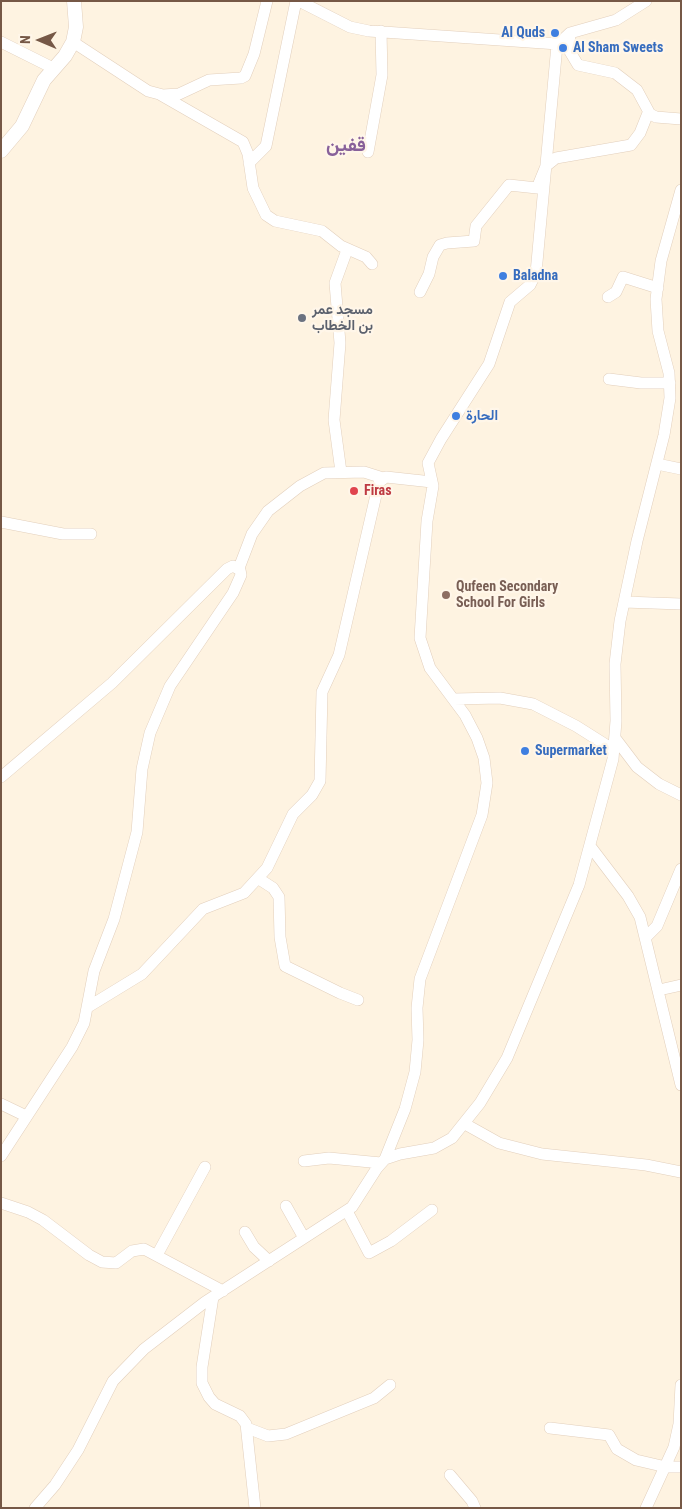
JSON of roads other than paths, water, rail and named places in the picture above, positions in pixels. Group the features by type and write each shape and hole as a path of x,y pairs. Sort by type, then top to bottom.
{"street":[{"path":"1,152 22,126 40,87 53,68 65,56 73,42 76,26 74,1"},
{"path":"161,95 178,94 209,80 245,76 254,54 267,1"},
{"path":"249,164 266,146 298,1 350,27 381,32 558,44"},
{"path":"35,1508 67,1468 88,1432 106,1392 122,1370 164,1332 218,1294 353,1206 383,1161 406,1109 415,1071 417,1000 422,973 474,836 486,796 486,770 481,745 465,715 430,668 420,638 427,521 432,482 428,469 430,458 489,364 510,302 534,280 558,44 570,33 616,20 646,1"},
{"path":"368,152 382,75 381,32"},
{"path":"570,33 569,50 576,63 585,68 610,71 624,78 637,90 648,113 656,117 681,119"},
{"path":"1,42 53,68"},
{"path":"73,42 144,88 161,95 199,118 238,138 246,147 256,198 266,216 275,221 317,229 347,250 364,255 372,264"},
{"path":"420,292 429,274 433,257 440,245 447,242 474,241 476,226 510,185 536,188 546,166 556,158 631,145 640,133 648,113"},
{"path":"304,1161 329,1158 383,1161 400,1154 434,1148 452,1138 465,1124 494,1081 518,1035 579,885 609,778 615,738 615,664 624,602 674,389 658,331 658,288 664,248 681,190"},
{"path":"341,472 334,420 340,343 335,283 347,250"},
{"path":"608,297 616,292 623,277 658,288"},
{"path":"609,379 674,389"},
{"path":"657,464 681,469"},
{"path":"1,1156 72,1047 84,1023 94,971 114,919 137,832 142,769 150,733 170,686 232,593 241,575 239,568 252,534 268,511 300,486 324,472 364,472 383,478 432,482"},
{"path":"88,1007 142,974 203,909 235,898 259,879 274,857 293,814 312,795 320,781 322,692 339,655 378,483 383,478"},
{"path":"1,522 63,534 91,534"},
{"path":"1,778 112,683 227,569 233,566 239,568"},
{"path":"624,602 681,604"},
{"path":"454,699 500,698 533,704 576,726 614,750"},
{"path":"615,738 638,767 659,784 681,796"},
{"path":"590,846 635,906 646,937 681,1085"},
{"path":"646,937 657,926 681,869"},
{"path":"259,879 273,888 279,897 280,937 285,966 358,1000"},
{"path":"659,990 681,985"},
{"path":"1,1104 26,1116"},
{"path":"465,1124 499,1143 542,1154 646,1165 681,1172"},
{"path":"157,1255 204,1167"},
{"path":"1,1203 28,1212 43,1220 89,1255 104,1263 116,1263 130,1252 138,1249 157,1255 218,1294"},
{"path":"286,1206 304,1238"},
{"path":"347,1211 369,1253 392,1241 432,1210"},
{"path":"246,1232 254,1247 269,1261"},
{"path":"218,1294 202,1367 202,1382 209,1397 215,1404 240,1416 248,1428 255,1508"},
{"path":"248,1428 268,1436 286,1434 374,1398 390,1384"},
{"path":"646,1508 666,1467 677,1436 681,1384"},
{"path":"550,1428 609,1435 617,1449 636,1460 666,1467 681,1467"},
{"path":"450,1474 472,1500 475,1508"}],"place":[{"name":"Al Quds","path":"555,33"},
{"name":"Al Sham Sweets","path":"563,48"},
{"name":"Baladna","path":"503,276"},
{"name":"مسجد عمر بن الخطاب","path":"302,318"},
{"name":"الحارة","path":"456,416"},
{"name":"Firas","path":"354,491"},
{"name":"Qufeen Secondary School For Girls","path":"446,595"},
{"name":"Supermarket","path":"525,751"}],"district":[{"name":"قفين","path":"346,146"}]}
